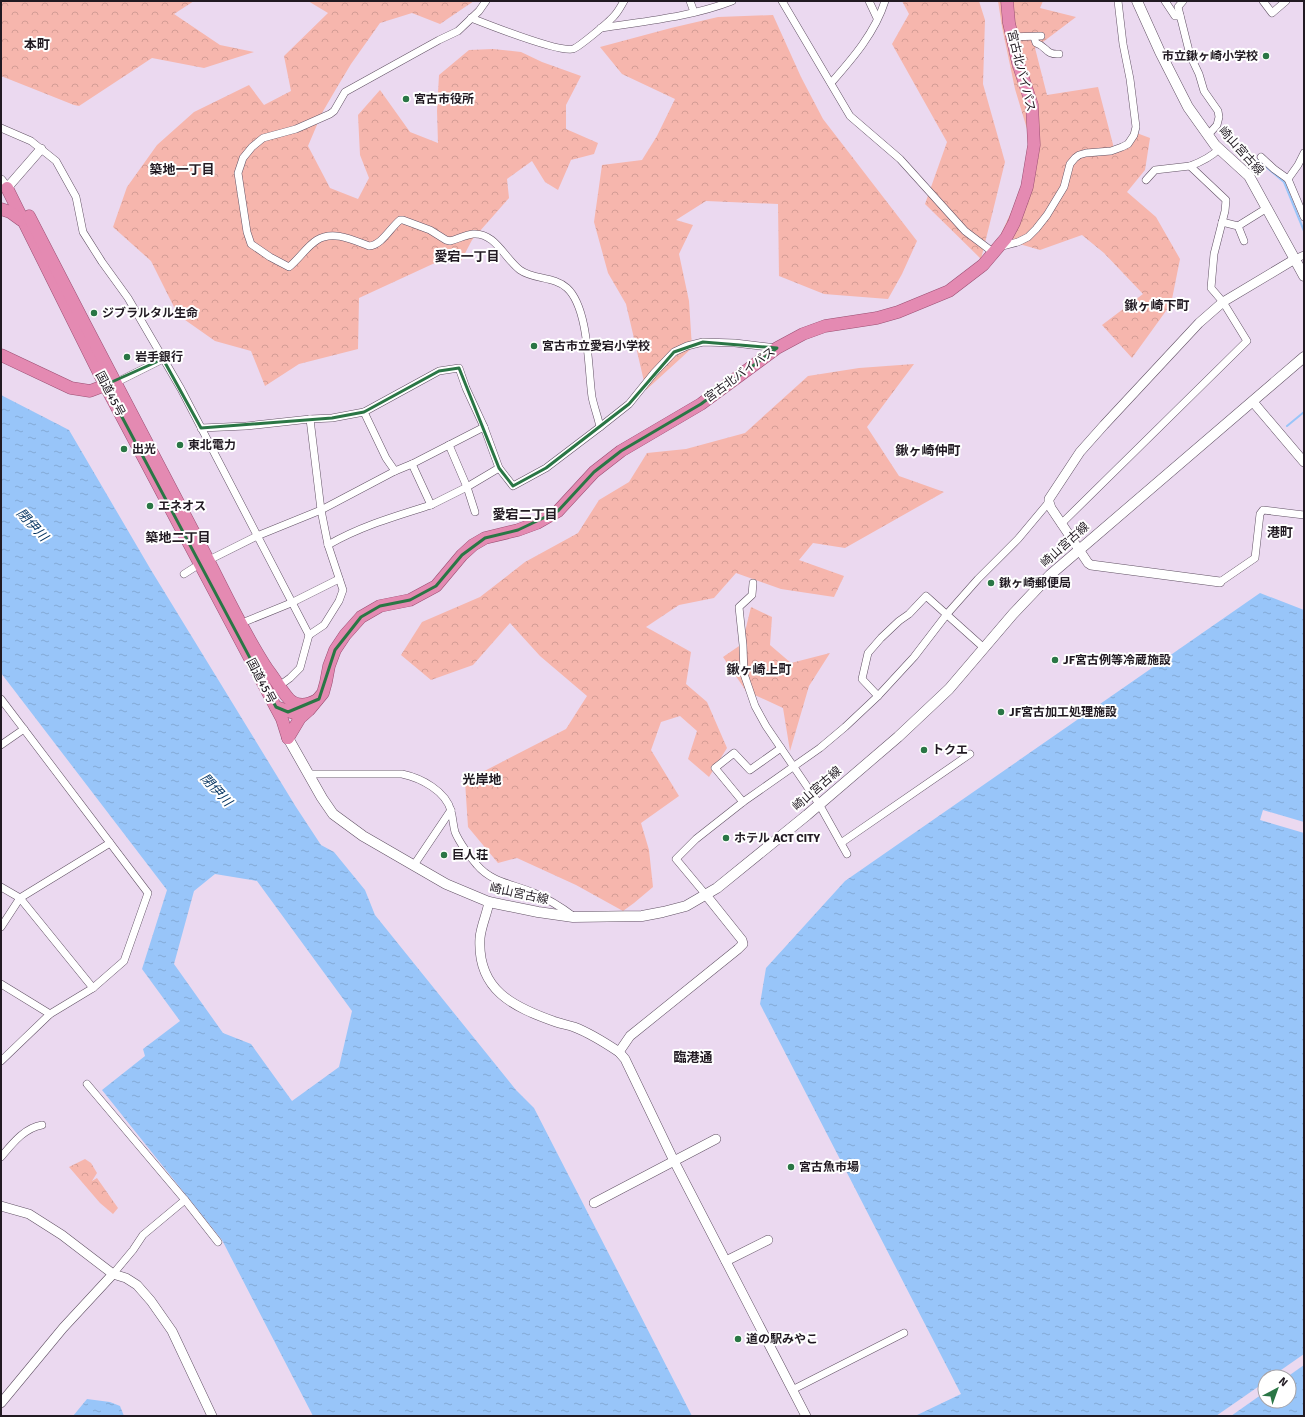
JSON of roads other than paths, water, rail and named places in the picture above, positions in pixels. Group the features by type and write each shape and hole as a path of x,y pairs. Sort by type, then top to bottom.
{"highway":[{"name":"宮古北バイパス","path":"304,707 319,699 323,693 329,666 335,650 345,635 361,617 380,606 410,600 436,586 462,555 485,538 518,530 537,523 558,511 594,472 621,450 701,404 777,348 803,334 825,326 878,318 898,312 949,291 983,265 1006,238 1014,223 1027,187 1034,145 1032,105 1018,63 1009,23 1007,1"},
{"path":"1,199 3,187"},
{"name":"国道45号","path":"3,187 109,383 204,562 236,625 283,713 297,714 304,707 290,700 236,625"},
{"name":"国道45号","path":"3,187 27,212 109,383"},
{"path":"1,209 10,212 22,221"},
{"path":"1,355 71,388 90,391 109,383"},
{"path":"261,660 283,713 288,738"},
{"path":"288,738 300,718 304,707"}],"main road":[{"name":"崎山宮古線","path":"1138,1 1160,52 1188,107 1219,149 1249,176 1267,208 1300,257 1304,276"},
{"name":"崎山宮古線","path":"288,738 322,798 333,814 363,836 446,884 489,902 538,912 573,917 642,916 686,906 706,895 723,883 819,804 910,726 949,689 1028,598 1050,575 1302,360"}],"street":[{"path":"486,1 479,11 458,31 345,92 334,111 330,114 296,129 263,138 252,148 243,158 238,173 247,232 251,244 270,258 289,267 317,240 328,236 339,236 368,246 373,245 380,241 400,220 430,230 450,241 475,234 488,237 501,249 509,261 521,271 532,276 560,283 574,296 583,318 593,398 600,426"},
{"path":"471,18 562,49 574,49 615,15 624,1"},
{"path":"690,1 694,12"},
{"path":"601,28 694,12 732,1"},
{"path":"782,1 831,83 836,95 850,116 900,159 965,231 997,250 1028,237 1036,229 1047,215 1064,187 1070,164 1075,158 1086,153 1111,151 1128,144 1132,139 1136,127 1118,1"},
{"path":"869,1 877,18"},
{"path":"831,83 858,52 885,1"},
{"path":"1165,1 1175,16 1180,16"},
{"path":"1183,1 1178,7 1190,55 1204,90 1218,111 1219,117 1217,125 1208,134"},
{"path":"1263,1 1272,13 1286,1"},
{"path":"1012,37 1037,36 1036,43 1044,47 1048,53 1059,54"},
{"path":"1,128 31,142 56,161 76,197 83,232 102,262 128,298 181,389 309,635"},
{"path":"3,187 41,149"},
{"path":"1146,180 1155,170 1190,166 1208,158 1219,149"},
{"path":"1288,179 1301,167 1304,153"},
{"path":"1261,157 1288,179 1304,217"},
{"path":"1061,524 1247,341 1223,302 1211,288 1214,254 1226,204 1224,198 1190,166"},
{"path":"1222,222 1238,226 1267,208"},
{"path":"1238,226 1244,241"},
{"path":"619,1052 630,1036 743,944 742,940 676,859 696,840 743,802 830,740 878,696 914,657 947,614 978,579 1018,539 1049,502 1071,465 1095,435 1191,331 1223,302 1300,257"},
{"path":"200,428 246,426 332,418 364,412 439,371 459,368 466,388 484,427 499,468 513,486 546,468 629,404 654,373 674,352 687,346 702,342 735,343 777,348"},
{"path":"109,383 121,380 164,359"},
{"path":"1253,402 1304,462"},
{"path":"364,412 386,458 395,471"},
{"path":"279,686 300,668 309,635 324,625 339,601 343,590 328,545 321,510 310,419"},
{"path":"184,574 204,562 257,536 321,510 484,427"},
{"path":"449,445 467,487 475,512"},
{"path":"412,464 432,505"},
{"path":"328,545 344,536 376,522 432,505 499,468"},
{"path":"1049,502 1061,524 1091,565 1220,582 1255,558 1260,514 1264,510 1304,515"},
{"path":"236,625 291,603 339,579"},
{"path":"753,583 752,595 739,607 744,674 755,706 766,726 819,804 847,854"},
{"path":"878,696 862,679 868,653 881,638 909,614 926,596 984,648"},
{"path":"1,699 148,893 124,961 93,988 50,1014 1,1061"},
{"path":"1,745 24,729"},
{"path":"743,802 715,768 734,753 750,770 781,748"},
{"path":"841,843 970,754"},
{"path":"308,774 402,774 412,776 429,785 442,795 448,802 455,832 470,858 478,867 490,877 534,893 552,902 573,917"},
{"path":"414,865 451,810"},
{"path":"1,927 20,898 110,843"},
{"path":"1,887 20,898 93,988"},
{"path":"489,902 480,936 480,951 488,977 496,991 506,999 525,1010 557,1023 574,1027 598,1038 619,1052 625,1060 674,1161 806,1416"},
{"path":"1,984 50,1014"},
{"path":"87,1084 185,1200 218,1242"},
{"path":"1,1157 21,1136 31,1129 42,1125"},
{"path":"594,1203 716,1139"},
{"path":"1,1403 62,1328 134,1250 143,1235 185,1200"},
{"path":"1,1206 29,1214 62,1235 113,1274 126,1278 137,1285 151,1301 172,1331 212,1416"},
{"path":"726,1261 768,1240"},
{"path":"792,1390 904,1333"}],"water":[{"name":"閉伊川","path":"1,395 69,430 151,570 296,807 321,845 334,852 365,890 375,915 516,1090 534,1108 692,1416 313,1416 222,1240 102,1090 145,1056 143,1049 180,1021 142,969 167,890 1,673","holes":["215,874 257,881 352,1011 339,1067 292,1101 251,1044 223,1033 174,964 194,891"]},
{"path":"1260,593 1304,610 1304,1416 915,1416 961,1394 760,1004 766,968 845,881"},
{"path":"87,1399 110,1402 120,1406 124,1416 73,1416"}],"waterway":[{"path":"1258,160 1284,182 1304,231"},
{"path":"1287,426 1304,412"}],"place":[{"name":"市立鍬ヶ崎小学校","path":"1266,56"},
{"name":"宮古市役所","path":"406,99"},
{"name":"ジブラルタル生命","path":"94,313"},
{"name":"宮古市立愛宕小学校","path":"534,346"},
{"name":"岩手銀行","path":"127,357"},
{"name":"東北電力","path":"180,445"},
{"name":"出光","path":"124,449"},
{"name":"エネオス","path":"150,506"},
{"name":"鍬ヶ崎郵便局","path":"991,583"},
{"name":"JF宮古例等冷蔵施設","path":"1055,660"},
{"name":"JF宮古加工処理施設","path":"1001,712"},
{"name":"トクエ","path":"924,750"},
{"name":"ホテル ACT CITY","path":"726,838"},
{"name":"巨人荘","path":"444,855"},
{"name":"宮古魚市場","path":"791,1167"},
{"name":"道の駅みやこ","path":"738,1339"}],"district":[{"name":"本町","path":"37,45"},
{"name":"築地一丁目","path":"182,170"},
{"name":"愛宕一丁目","path":"467,257"},
{"name":"鍬ヶ崎下町","path":"1157,306"},
{"name":"鍬ヶ崎仲町","path":"928,451"},
{"name":"愛宕二丁目","path":"525,515"},
{"name":"港町","path":"1280,533"},
{"name":"築地二丁目","path":"178,538"},
{"name":"鍬ヶ崎上町","path":"759,670"},
{"name":"光岸地","path":"482,780"},
{"name":"臨港通","path":"693,1058"}]}
